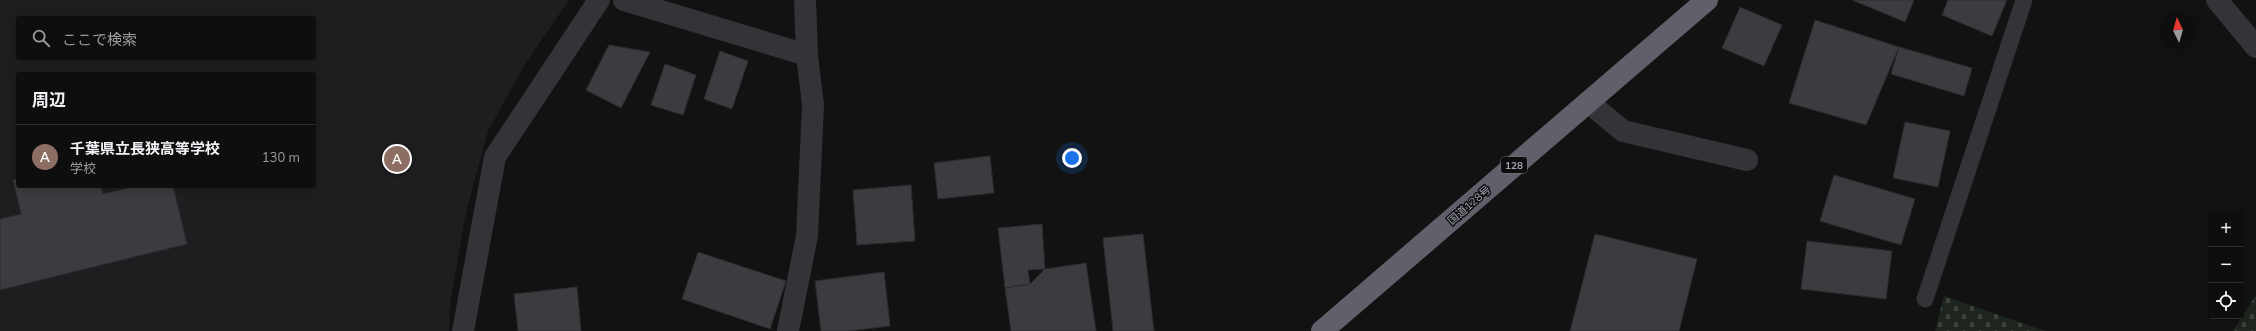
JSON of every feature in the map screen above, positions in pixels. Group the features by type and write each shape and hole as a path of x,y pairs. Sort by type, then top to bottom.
{"highway":[{"name":"国道128号","path":"1322,331 1707,0"}],"street":[{"path":"463,331 495,157 599,0"},
{"path":"624,0 807,55"},
{"path":"788,331 807,236 813,104 807,55 805,0"},
{"path":"2217,0 2256,47"},
{"path":"1588,102 1623,131 1747,160"}],"lane":[{"path":"1925,299 2024,0"}],"shaded area":[{"path":"0,0 569,0 525,64 488,131 466,213 450,304 449,331 0,331"}],"green space":[{"path":"2256,295 2256,331 2233,331 2241,319 2244,319 2244,314"},
{"path":"1944,296 2045,331 1935,331"}],"building":[{"path":"1852,0 1914,0 1905,22"},
{"path":"1948,0 2007,0 1992,36 1942,15"},
{"path":"1740,7 1782,25 1764,66 1722,48"},
{"path":"1815,20 1899,47 1866,125 1789,103"},
{"path":"609,45 650,52 621,108 586,90"},
{"path":"1899,47 1972,68 1964,96 1891,74"},
{"path":"720,51 748,61 732,109 704,99"},
{"path":"665,64 696,75 683,115 651,105"},
{"path":"1905,122 1950,131 1938,187 1893,178"},
{"path":"990,156 994,193 938,199 934,163"},
{"path":"1834,175 1915,199 1901,245 1820,221"},
{"path":"16,179 16,188 102,188 103,194 128,188 173,188 187,244 0,290 0,219 21,214 13,180"},
{"path":"911,185 915,241 857,245 853,190"},
{"path":"1042,224 1045,269 1028,270 1030,284 1005,288 998,228"},
{"path":"1143,234 1154,331 1113,331 1103,238"},
{"path":"1595,234 1697,259 1679,331 1570,331"},
{"path":"1807,241 1892,251 1886,299 1801,289"},
{"path":"698,252 786,281 770,329 682,299"},
{"path":"1086,263 1096,331 1011,331 1005,288 1030,284 1045,269"},
{"path":"884,272 890,326 849,331 821,331 815,281"},
{"path":"577,287 581,331 518,331 514,294"}],"place":[{"name":"千葉県立長狭高等学校","path":"397,159"}]}
